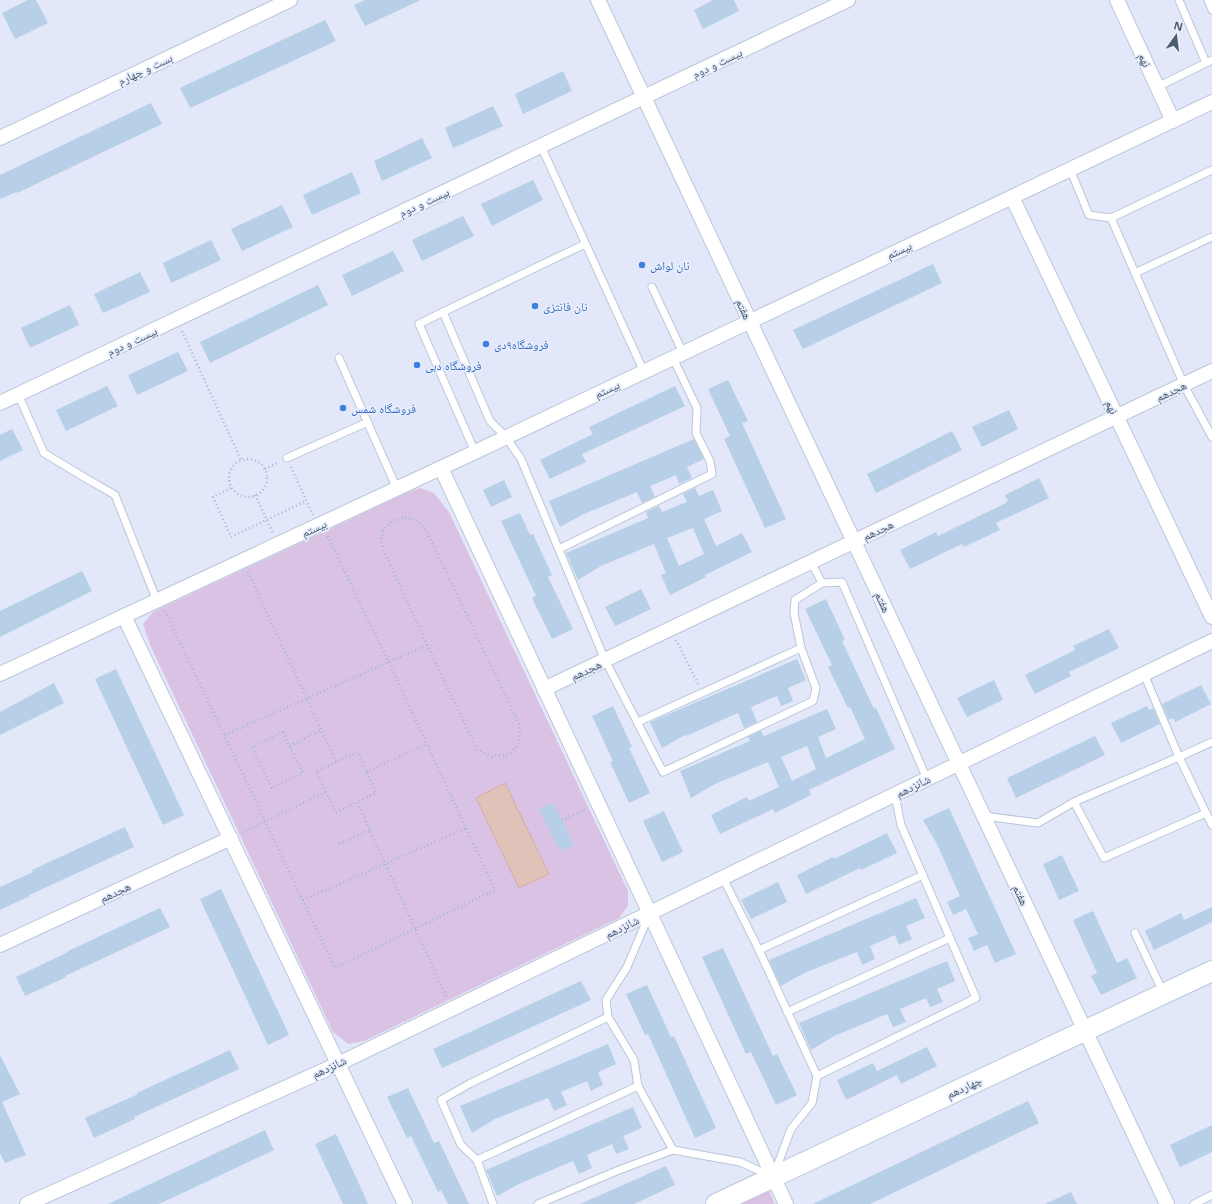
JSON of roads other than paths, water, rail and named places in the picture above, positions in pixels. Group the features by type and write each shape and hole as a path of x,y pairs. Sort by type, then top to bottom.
{"main road":[{"name":"چهاردهم","path":"716,1204 1212,971"}],"street":[{"name":"بست و چهارم","path":"0,138 290,0"},
{"name":"هفتم","path":"598,0 1167,1204"},
{"name":"بیست و دوم","path":"0,403 848,0"},
{"name":"نهم","path":"1117,0 1173,120"},
{"name":"بیستم","path":"0,674 397,489 1212,102"},
{"name":"نهم","path":"1012,197 1212,617"},
{"name":"هجدهم","path":"544,689 1212,371"},
{"path":"441,468 786,1204"},
{"path":"124,616 405,1204"},
{"name":"شانزدهم","path":"27,1204 338,1064 1212,641"},
{"name":"هجدهم","path":"0,945 230,838"}],"lane":[{"path":"1157,87 1209,61 1179,0"},
{"path":"1208,0 1212,10"},
{"path":"541,146 644,372"},
{"path":"1070,169 1089,215 1111,218 1212,170"},
{"path":"1111,218 1184,385 1212,437"},
{"path":"1135,273 1212,238"},
{"path":"475,452 419,324 585,244"},
{"path":"559,549 712,474 710,462 696,433 697,408 652,287"},
{"path":"443,312 490,421 506,437 521,459 605,660 663,772 813,702 816,688 801,648 794,613 795,600 822,583 842,582 927,779"},
{"path":"339,358 397,489"},
{"path":"18,394 44,453 115,495 157,601"},
{"path":"287,458 368,422"},
{"path":"812,562 822,583"},
{"path":"638,722 801,648"},
{"path":"1144,674 1179,756 1212,825"},
{"path":"984,816 1038,823 1074,802 1212,742"},
{"path":"817,1076 976,998 901,825 895,795"},
{"path":"1074,802 1104,858 1206,813"},
{"path":"759,950 923,875"},
{"path":"538,1204 619,1170 673,1150 740,1162 773,1177 791,1129 812,1103 817,1076 759,950 723,878"},
{"path":"650,914 627,967 606,1000 608,1017 634,1060 638,1086 673,1150"},
{"path":"1135,933 1164,994"},
{"path":"787,1012 950,938"},
{"path":"493,1204 477,1160 461,1145 441,1100 469,1084 608,1017"},
{"path":"477,1160 638,1086"},
{"path":"1194,1204 1212,1195"}],"place":[{"name":"نان لواش","path":"642,265"},
{"name":"نان فانتزی","path":"535,306"},
{"name":"فروشگاه۹دی","path":"486,344"},
{"name":"فروشگاه دبی","path":"417,365"},
{"name":"فروشگاه شمس","path":"343,408"}]}
